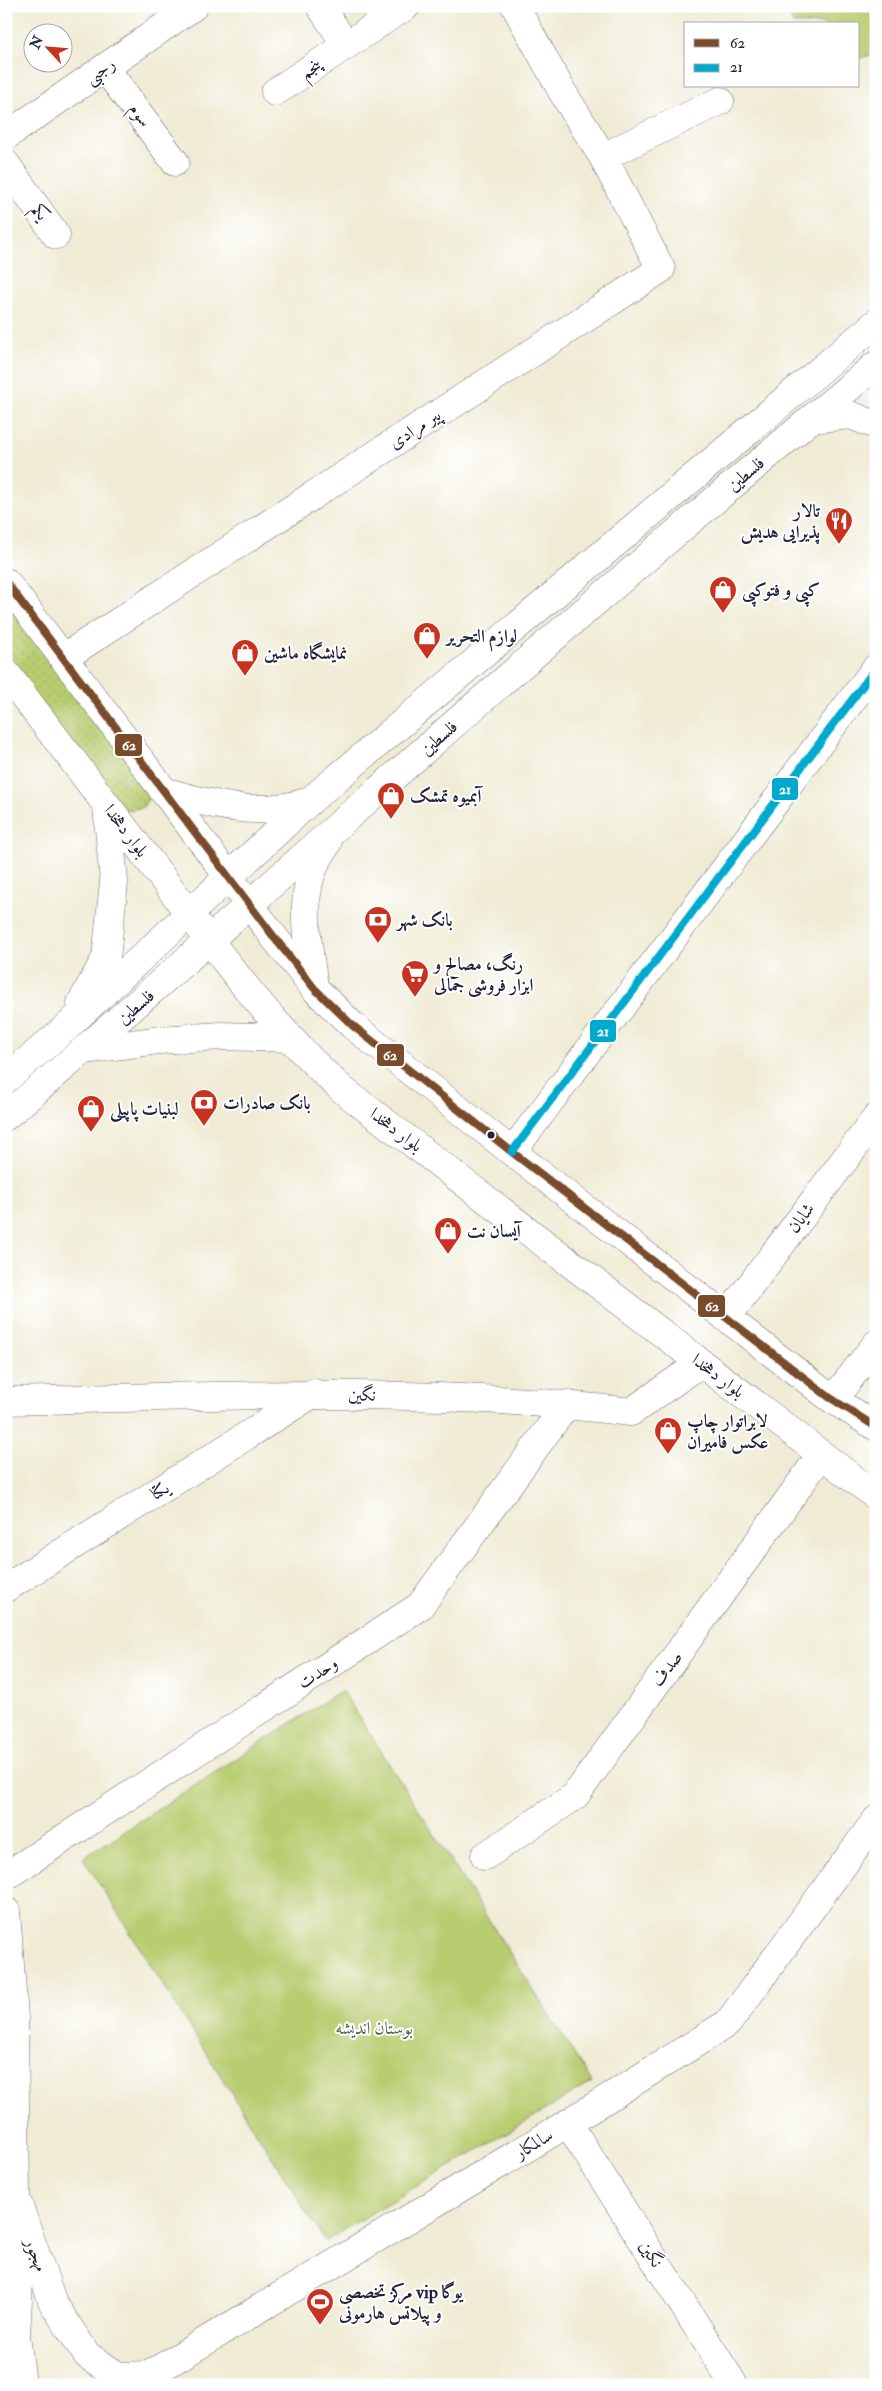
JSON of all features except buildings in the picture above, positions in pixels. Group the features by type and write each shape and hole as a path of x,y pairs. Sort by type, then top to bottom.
{"street":[{"name":"رجبی","path":"6,136 194,6"},
{"path":"320,6 346,45"},
{"name":"پنجم","path":"275,92 406,6"},
{"path":"516,6 563,93 603,157 720,101"},
{"name":"سوم","path":"105,68 175,162"},
{"name":"پیر مرادی","path":"63,658 661,269 603,157"},
{"name":"یکم","path":"6,164 56,235"},
{"name":"فلسطین","path":"6,1079 68,1026 311,800 876,323"},
{"name":"فلسطین","path":"6,1116 86,1050 339,825 683,527 876,365"},
{"path":"811,419 850,415 876,425"},
{"path":"6,582 314,988 352,1025 512,1152 833,1400 876,1426"},
{"path":"512,1152 876,668"},
{"name":"بلوار دهخدا","path":"6,673 188,913 288,1038 344,1091 876,1496"},
{"path":"163,791 198,801 257,810 289,808 311,800"},
{"path":"68,1026 106,958 114,882 107,806"},
{"path":"314,988 307,931 306,903 310,874 339,825"},
{"path":"86,1050 160,1040 221,1036 288,1038"},
{"name":"شایان","path":"726,1318 876,1118"},
{"path":"833,1400 876,1344"},
{"name":"نگین","path":"6,1401 314,1393 567,1404 631,1412 702,1363"},
{"name":"یکتا","path":"6,1588 314,1393"},
{"name":"وحدت","path":"6,1876 420,1606 567,1404"},
{"name":"صدف","path":"485,1856 575,1796 822,1455"},
{"name":"سالمکار","path":"118,2376 149,2374 568,2124 728,2023 876,1820"},
{"name":"مهجور","path":"6,1911 16,2198 53,2303 86,2355 118,2376"},
{"name":"نگین","path":"568,2124 734,2385"},
{"path":"22,2385 16,2335 23,2218"}],"green space":[{"path":"786,6 876,6 876,53 860,58 860,22 792,22"},
{"path":"6,582 150,795 143,807 131,810 107,806 6,672"},
{"name":"بوستان اندیشه","path":"342,1690 592,2082 325,2241 83,1858"}],"transit line":[{"name":"62","path":"6,582 274,937 314,988 352,1025 512,1152 829,1397 876,1427"},
{"name":"21","path":"512,1152 876,668"}],"place":[{"name":"تالار پذیرایی هدیش","path":"839,545"},
{"name":"کپی و فتوکپی","path":"723,614"},
{"name":"لوازم التحریر","path":"427,660"},
{"name":"نمایشگاه ماشین","path":"245,677"},
{"name":"آبمیوه تمشک","path":"391,820"},
{"name":"بانک شهر","path":"378,944"},
{"name":"رنگ، مصالح و ابزار فروشی جمالی","path":"415,998"},
{"name":"بانک صادرات","path":"204,1127"},
{"name":"لبنیات پاپیلی","path":"91,1133"},
{"name":"آیسان نت","path":"448,1255"},
{"name":"لابراتوار چاپ عکس فامیران","path":"668,1455"},
{"name":"مرکز تخصصی vip یوگا و پیلاتس هارمونی","path":"320,2326"}]}
